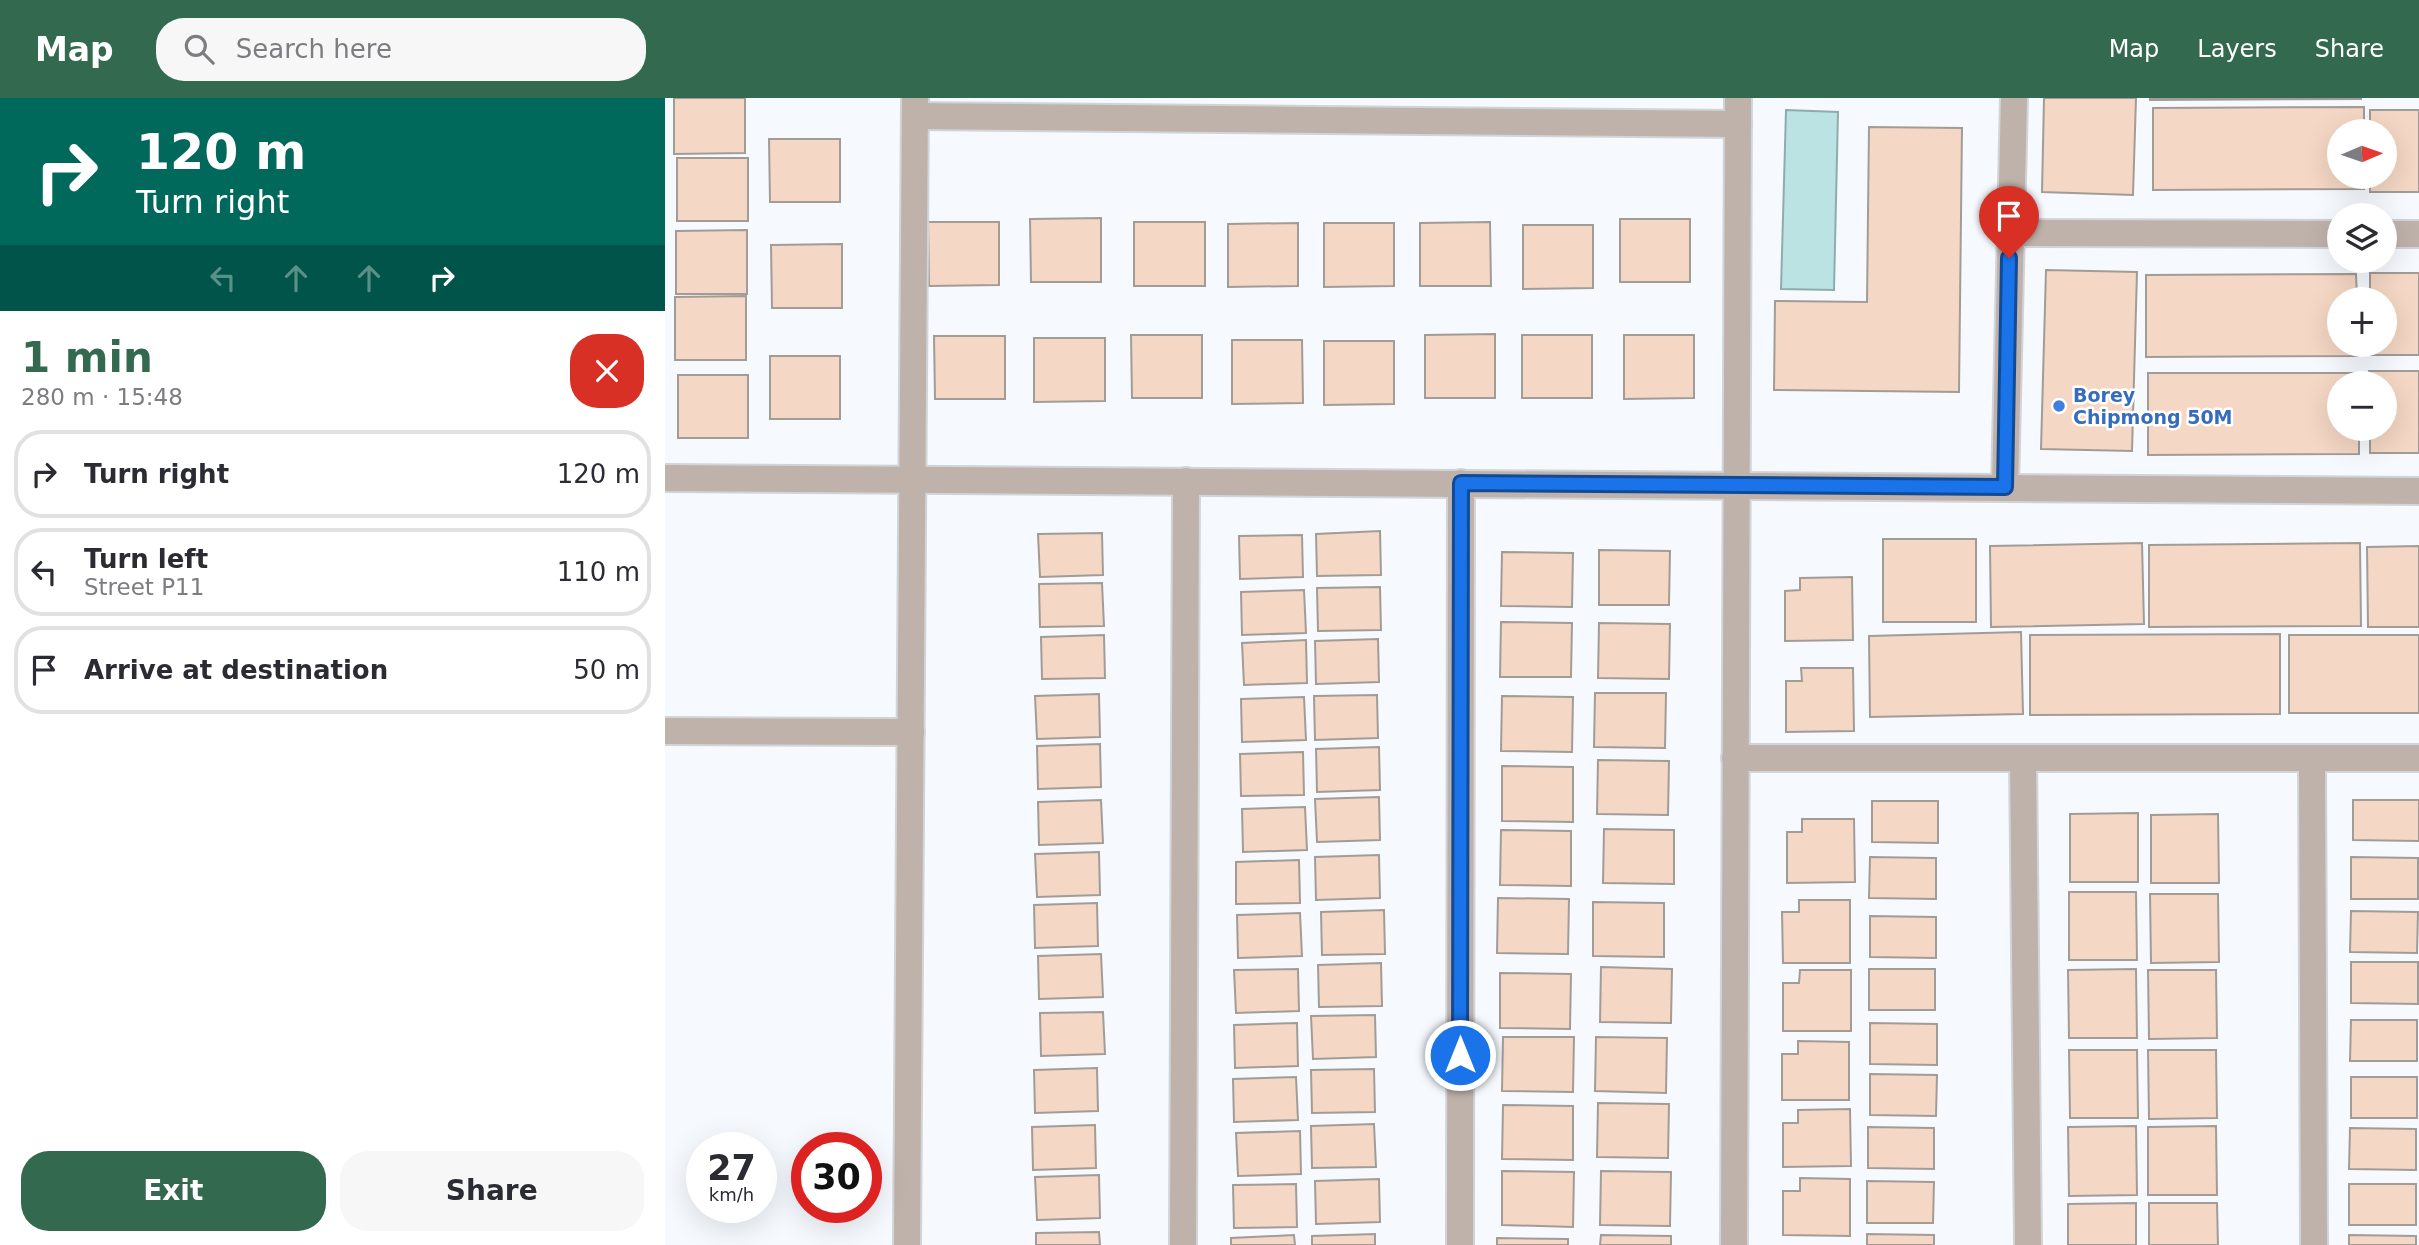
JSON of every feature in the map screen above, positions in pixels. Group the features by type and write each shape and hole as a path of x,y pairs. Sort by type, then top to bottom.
{"street":[{"path":"2005,487 2014,98"},
{"path":"907,1245 915,107 1738,111 1734,1245"},
{"path":"2010,233 2327,234"},
{"path":"2397,234 2419,234"},
{"path":"665,478 2419,491"},
{"path":"1183,1245 1186,481"},
{"path":"1460,1245 1461,483"},
{"path":"665,731 911,732"},
{"path":"1735,758 2419,758"},
{"path":"2023,758 2028,1245"},
{"path":"2312,758 2313,1245"}],"water":[{"path":"1786,110 1838,112 1834,290 1781,289"}],"building":[{"path":"674,98 745,98 745,153 674,154"},
{"path":"2044,98 2136,98 2133,195 2042,192"},
{"path":"2361,98 2361,99 2150,100"},
{"path":"2364,107 2364,119 2327,119 2327,189 2364,189 2153,190 2153,108"},
{"path":"2370,110 2419,110 2419,192 2370,192 2370,189 2397,189 2397,119 2370,119"},
{"path":"1869,127 1962,128 1959,392 1774,390 1775,301 1867,302"},
{"path":"769,139 840,139 840,202 770,202"},
{"path":"677,158 748,158 748,221 677,221"},
{"path":"1101,218 1101,282 1031,282 1030,219"},
{"path":"1620,219 1690,219 1690,282 1620,282"},
{"path":"928,222 999,222 999,285 929,286"},
{"path":"1134,222 1205,222 1205,286 1134,286"},
{"path":"1490,222 1491,286 1420,286 1420,223"},
{"path":"1298,223 1298,286 1228,287 1228,224"},
{"path":"1324,223 1394,223 1394,286 1324,287"},
{"path":"1523,225 1593,225 1593,288 1523,289"},
{"path":"747,230 747,294 676,294 676,231"},
{"path":"842,244 842,308 772,308 771,245"},
{"path":"2046,270 2137,272 2132,451 2041,449"},
{"path":"2370,273 2419,273 2419,355 2397,355 2397,287 2370,287"},
{"path":"2356,274 2357,287 2327,287 2327,356 2146,357 2146,275"},
{"path":"746,296 746,360 675,360 675,297"},
{"path":"1495,334 1495,398 1425,398 1425,335"},
{"path":"1131,335 1202,335 1202,398 1132,398"},
{"path":"1522,335 1592,335 1592,398 1522,398"},
{"path":"1624,335 1694,335 1694,398 1624,399"},
{"path":"934,336 1005,336 1005,399 935,399"},
{"path":"1034,338 1105,338 1105,401 1034,402"},
{"path":"1232,340 1302,340 1303,403 1232,404"},
{"path":"1324,341 1394,341 1394,404 1324,405"},
{"path":"770,356 840,356 840,419 770,419"},
{"path":"2397,371 2419,371 2419,453 2370,453 2370,441 2397,441"},
{"path":"2148,373 2327,373 2327,441 2359,441 2359,454 2148,455"},
{"path":"678,375 748,375 748,438 678,438"},
{"path":"1380,531 1381,575 1317,576 1316,534"},
{"path":"1102,533 1103,575 1040,577 1038,534"},
{"path":"1302,535 1303,577 1240,579 1239,536"},
{"path":"1883,539 1976,539 1976,622 1883,622"},
{"path":"2142,543 2144,624 1991,627 1990,546"},
{"path":"2360,543 2361,626 2149,627 2149,545"},
{"path":"2419,546 2419,627 2368,627 2367,547"},
{"path":"1599,550 1670,551 1669,605 1599,605"},
{"path":"1502,552 1573,553 1572,607 1501,606"},
{"path":"1852,577 1853,640 1785,641 1785,591 1800,590 1800,578"},
{"path":"1102,583 1104,626 1040,627 1039,584"},
{"path":"1380,587 1381,630 1318,631 1317,588"},
{"path":"1304,590 1306,633 1242,635 1241,592"},
{"path":"1501,622 1572,623 1571,677 1500,677"},
{"path":"1599,623 1670,624 1669,679 1598,678"},
{"path":"2021,632 2023,714 1870,717 1869,636"},
{"path":"2280,634 2280,714 2030,715 2030,635"},
{"path":"1104,635 1105,678 1042,679 1041,637"},
{"path":"2289,635 2419,635 2419,713 2289,713"},
{"path":"1378,639 1379,682 1316,684 1315,641"},
{"path":"1306,640 1307,683 1244,685 1242,643"},
{"path":"1801,668 1853,668 1854,731 1786,732 1786,681 1802,681"},
{"path":"1595,693 1666,693 1665,748 1594,747"},
{"path":"1099,694 1100,737 1037,739 1035,696"},
{"path":"1377,695 1378,738 1315,740 1314,696"},
{"path":"1502,696 1573,697 1572,752 1501,751"},
{"path":"1304,697 1306,740 1242,742 1241,699"},
{"path":"1100,744 1101,787 1038,789 1037,746"},
{"path":"1379,747 1380,790 1317,792 1316,749"},
{"path":"1303,752 1304,795 1241,796 1240,754"},
{"path":"1598,760 1669,761 1668,815 1597,814"},
{"path":"1502,766 1573,767 1573,822 1502,821"},
{"path":"1379,797 1380,840 1317,842 1315,799"},
{"path":"1101,800 1103,843 1039,845 1038,802"},
{"path":"2353,800 2419,800 2419,841 2353,840"},
{"path":"1872,801 1938,801 1938,843 1872,842"},
{"path":"1305,807 1307,850 1243,852 1242,809"},
{"path":"2138,813 2138,882 2070,882 2070,814"},
{"path":"2218,814 2219,883 2151,883 2151,815"},
{"path":"1802,819 1854,819 1855,882 1787,883 1787,832 1802,832"},
{"path":"1604,829 1674,830 1674,884 1603,883"},
{"path":"1501,830 1571,831 1571,886 1500,885"},
{"path":"1099,852 1100,895 1037,897 1035,854"},
{"path":"1379,855 1380,898 1316,900 1315,857"},
{"path":"1870,857 1936,858 1936,899 1869,898"},
{"path":"2351,857 2418,858 2418,899 2351,899"},
{"path":"1299,860 1300,903 1236,904 1236,862"},
{"path":"2069,892 2136,892 2137,960 2069,960"},
{"path":"2150,894 2218,894 2219,962 2151,963"},
{"path":"1498,898 1569,899 1568,954 1497,953"},
{"path":"1799,900 1850,900 1850,963 1783,963 1782,912 1799,912"},
{"path":"1593,902 1664,903 1664,957 1593,956"},
{"path":"1097,903 1098,946 1035,948 1034,905"},
{"path":"1384,910 1385,954 1322,955 1321,912"},
{"path":"2351,911 2418,912 2417,953 2350,952"},
{"path":"1300,913 1302,956 1238,958 1237,915"},
{"path":"1870,916 1936,917 1936,958 1870,957"},
{"path":"1101,954 1103,997 1039,999 1038,956"},
{"path":"2351,962 2418,962 2418,1004 2351,1003"},
{"path":"1381,963 1382,1006 1319,1007 1318,965"},
{"path":"1601,967 1672,969 1671,1023 1600,1022"},
{"path":"1298,969 1299,1011 1236,1013 1234,970"},
{"path":"1869,969 1935,969 1935,1010 1869,1010"},
{"path":"2136,969 2137,1038 2069,1038 2068,970"},
{"path":"1800,970 1851,970 1851,1031 1783,1031 1783,983 1799,983"},
{"path":"2148,970 2216,970 2217,1038 2149,1039"},
{"path":"1500,973 1571,974 1570,1029 1500,1028"},
{"path":"1103,1012 1105,1054 1041,1056 1040,1013"},
{"path":"1375,1015 1376,1057 1313,1059 1311,1016"},
{"path":"2351,1020 2417,1020 2417,1061 2350,1061"},
{"path":"1297,1023 1298,1066 1235,1068 1234,1025"},
{"path":"1870,1023 1937,1024 1937,1065 1870,1064"},
{"path":"1503,1037 1574,1037 1573,1092 1502,1091"},
{"path":"1596,1037 1667,1038 1666,1093 1595,1091"},
{"path":"1798,1041 1849,1042 1849,1100 1782,1100 1782,1054 1798,1054"},
{"path":"2069,1050 2137,1050 2138,1118 2070,1118"},
{"path":"2148,1050 2216,1050 2217,1118 2149,1119"},
{"path":"1097,1068 1098,1111 1035,1113 1034,1070"},
{"path":"1374,1069 1375,1112 1312,1113 1311,1070"},
{"path":"1870,1074 1937,1075 1936,1116 1870,1115"},
{"path":"1296,1077 1298,1120 1234,1122 1233,1079"},
{"path":"2351,1077 2417,1077 2417,1118 2351,1118"},
{"path":"1598,1103 1669,1104 1668,1158 1597,1157"},
{"path":"1503,1105 1573,1106 1573,1160 1502,1159"},
{"path":"1850,1109 1851,1166 1783,1167 1783,1123 1798,1123 1798,1110"},
{"path":"1374,1124 1376,1167 1312,1168 1311,1126"},
{"path":"1095,1125 1096,1168 1033,1170 1032,1127"},
{"path":"2136,1126 2137,1195 2069,1196 2068,1127"},
{"path":"2216,1126 2217,1195 2148,1195 2148,1127"},
{"path":"1868,1127 1934,1128 1934,1169 1868,1168"},
{"path":"2350,1128 2416,1129 2416,1170 2349,1169"},
{"path":"1300,1131 1301,1174 1238,1176 1236,1133"},
{"path":"1502,1171 1574,1172 1573,1227 1502,1225"},
{"path":"1601,1171 1671,1172 1670,1226 1600,1225"},
{"path":"1099,1175 1100,1218 1037,1220 1035,1177"},
{"path":"1800,1178 1850,1179 1850,1236 1783,1235 1783,1191 1800,1191"},
{"path":"1379,1179 1380,1222 1316,1224 1315,1181"},
{"path":"1867,1181 1934,1182 1933,1223 1867,1223"},
{"path":"1296,1184 1297,1227 1234,1228 1233,1185"},
{"path":"2349,1184 2416,1184 2416,1225 2349,1225"},
{"path":"2136,1203 2136,1245 2068,1245 2068,1204"},
{"path":"2149,1203 2217,1203 2218,1245 2149,1245"},
{"path":"1099,1232 1100,1245 1036,1245 1036,1233"},
{"path":"1375,1234 1375,1245 1312,1245 1312,1236"},
{"path":"1867,1234 1934,1235 1934,1245 1867,1245"},
{"path":"1294,1235 1295,1245 1231,1245 1231,1238"},
{"path":"1601,1235 1671,1236 1671,1245 1600,1245"},
{"path":"2349,1235 2416,1236 2416,1245 2349,1245"},
{"path":"1497,1238 1568,1239 1568,1245 1497,1245"}],"place":[{"name":"Borey Chipmong 50M","path":"2059,406"}],"route":[{"path":"1460,1055 1461,483 2005,487 2009,258"}]}
